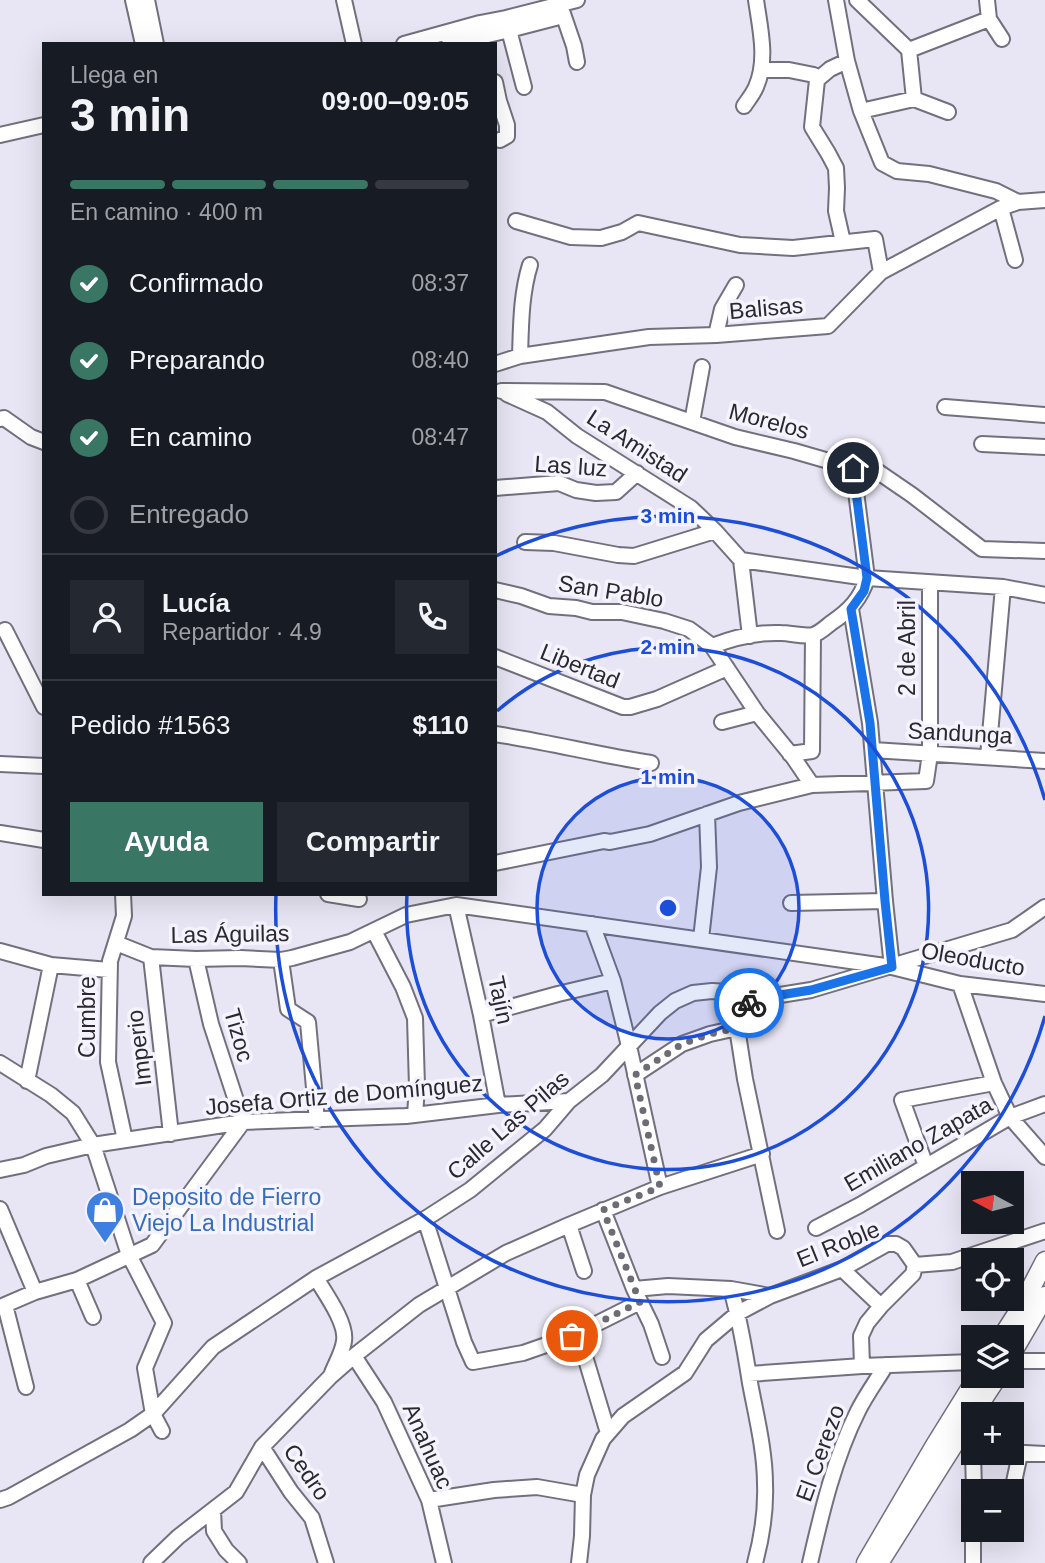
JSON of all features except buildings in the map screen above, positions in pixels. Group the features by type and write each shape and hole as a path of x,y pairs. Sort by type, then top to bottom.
{"main road":[{"path":"1010,1325 1045,1261"},
{"path":"1024,1332 1045,1296"},
{"path":"879,1563 941,1451 972,1388"},
{"path":"866,1563 941,1451 961,1428"}],"street":[{"path":"133,0 143,42"},
{"path":"147,0 156,42"},
{"path":"344,0 354,42"},
{"path":"353,0 362,42"},
{"path":"411,42 577,0"},
{"path":"744,106 755,89 762,70 756,0"},
{"path":"836,0 847,61 861,111 882,163 897,171 929,174 996,191 1018,202"},
{"path":"857,0 909,50 914,99"},
{"path":"988,0 989,19 1002,39"},
{"path":"464,42 486,39 556,7"},
{"path":"556,7 574,46 577,62"},
{"path":"909,50 989,19"},
{"path":"509,30 524,88"},
{"path":"817,80 830,69 847,61"},
{"path":"762,70 799,71 814,75 817,80 811,127 836,168 836,211 843,242"},
{"path":"497,92 507,125 507,136 500,140"},
{"path":"861,111 914,99 948,112"},
{"path":"0,135 42,125"},
{"path":"0,143 42,134"},
{"name":"Balisas","path":"497,363 520,356 649,337 716,335 828,326 881,272 1001,208 1018,202 1045,200"},
{"path":"1001,208 1016,260"},
{"path":"516,221 571,237 601,238 622,232 638,223 740,245 793,248 874,239 881,272"},
{"path":"520,356 521,317 530,265"},
{"path":"716,335 722,309 736,285"},
{"path":"692,422 702,367"},
{"name":"Morelos","path":"498,387 605,392 735,437 853,468 874,469 982,549 1045,551"},
{"name":"La Amistad","path":"498,387 547,412 577,436 691,508 741,560"},
{"path":"945,407 1045,415"},
{"path":"0,419 4,418 31,438 42,441"},
{"path":"982,444 1045,447"},
{"path":"712,646 750,636 779,633 813,635 851,609 864,591 867,578 853,468"},
{"name":"Las luz","path":"497,488 559,483 576,491 617,492 637,474"},
{"path":"525,542 554,543 634,556 715,531"},
{"path":"750,636 741,560 867,578 1003,587 1045,595"},
{"name":"2 de Abril","path":"930,583 930,754"},
{"path":"988,757 1003,587"},
{"name":"San Pablo","path":"497,590 549,606 592,612 622,612 688,629 712,646 757,713 812,785"},
{"path":"851,609 873,750 892,967"},
{"path":"5,631 42,703"},
{"path":"790,754 812,751 813,635"},
{"name":"Libertad","path":"497,658 622,707 657,699 727,668"},
{"path":"722,722 757,713"},
{"path":"497,734 651,763"},
{"name":"Sandunga","path":"873,750 1045,761"},
{"path":"497,863 650,834 739,803 812,785 926,781 930,754"},
{"path":"0,764 42,766"},
{"path":"701,939 709,867 707,814"},
{"path":"0,833 42,840"},
{"name":"Cumbre","path":"123,896 124,916 109,970 108,1062 125,1140"},
{"path":"340,896 359,899"},
{"path":"791,903 885,901"},
{"name":"Las Águilas","path":"116,943 151,957 281,960 349,942 406,915 456,905 592,924"},
{"name":"Tajín","path":"456,905 498,1105"},
{"name":"Calle Las Pilas","path":"0,1500 130,1430 153,1414 214,1347 316,1278 425,1219 470,1190 545,1129 569,1101 602,1075 675,1001 693,993 712,991 780,995 811,990 1012,930 1045,907"},
{"path":"592,924 613,981 660,1187"},
{"name":"Oleoducto","path":"592,924 892,967 960,984 1045,994"},
{"path":"379,929 415,1018 415,1115"},
{"path":"0,951 51,965 109,970"},
{"name":"Imperio","path":"151,957 171,1133"},
{"name":"Tizoc","path":"195,960 211,1024 243,1122"},
{"path":"281,960 288,1009 308,1022 317,1121"},
{"path":"27,1081 51,965"},
{"path":"481,1015 613,981"},
{"path":"960,984 994,1083 1010,1116 1045,1157"},
{"path":"751,994 748,1010 737,1028 777,1231"},
{"path":"635,1075 682,1044 737,1028"},
{"path":"0,1063 51,1095 73,1113 93,1145 129,1255 164,1323 145,1368 153,1414 162,1431"},
{"path":"926,1166 902,1100 994,1083"},
{"name":"Josefa Ortiz de Domínguez","path":"0,1170 93,1145 243,1122 415,1115 498,1105 569,1101"},
{"name":"Emiliano Zapata","path":"816,1228 1010,1116 1045,1104"},
{"path":"26,1387 3,1306 35,1292 77,1280 152,1245 243,1122"},
{"path":"150,1563 178,1537 236,1492 262,1447 330,1377 419,1305 506,1253 603,1210 660,1187 762,1154"},
{"path":"0,1209 35,1292"},
{"path":"603,1210 662,1357"},
{"path":"425,1219 472,1362 523,1353 578,1333 637,1296 668,1286 731,1289 770,1296"},
{"path":"569,1225 584,1270"},
{"path":"862,1366 861,1336 881,1306 913,1274 915,1265 952,1262 1045,1231"},
{"name":"El Roble","path":"579,1563 583,1495 587,1475 603,1439 623,1416 685,1373 706,1340 738,1313 770,1296 842,1269 887,1244 896,1244 903,1248 915,1265"},
{"path":"842,1269 881,1306"},
{"path":"316,1278 339,1317 345,1337 330,1377"},
{"path":"77,1280 93,1317"},
{"path":"731,1289 738,1313 759,1430 765,1483 762,1536 755,1563"},
{"path":"578,1333 608,1433"},
{"name":"Anahuac","path":"354,1356 383,1402 429,1500 444,1563"},
{"path":"1024,1361 1045,1361"},
{"path":"749,1374 886,1364 961,1362"},
{"name":"El Cerezo","path":"810,1563 825,1499 841,1448 858,1410 886,1364"},
{"name":"Cedro","path":"262,1447 291,1492 312,1518 326,1563"},
{"path":"1024,1453 1045,1454"},
{"path":"429,1500 494,1490 537,1487 583,1495"},
{"path":"213,1510 214,1531 226,1550 239,1563"},
{"path":"973,1542 973,1563"}],"way so far":[{"path":"572,1336 640,1302 603,1210 660,1187 635,1075 682,1044 737,1028 748,1010 749,1003"}],"place":[{"name":"Deposito de Fierro Viejo La Industrial","path":"105,1244"}],"route":[{"path":"749,1003 751,994 780,995 811,990 892,967 870,723 851,609 864,591 867,578 853,468"}]}
